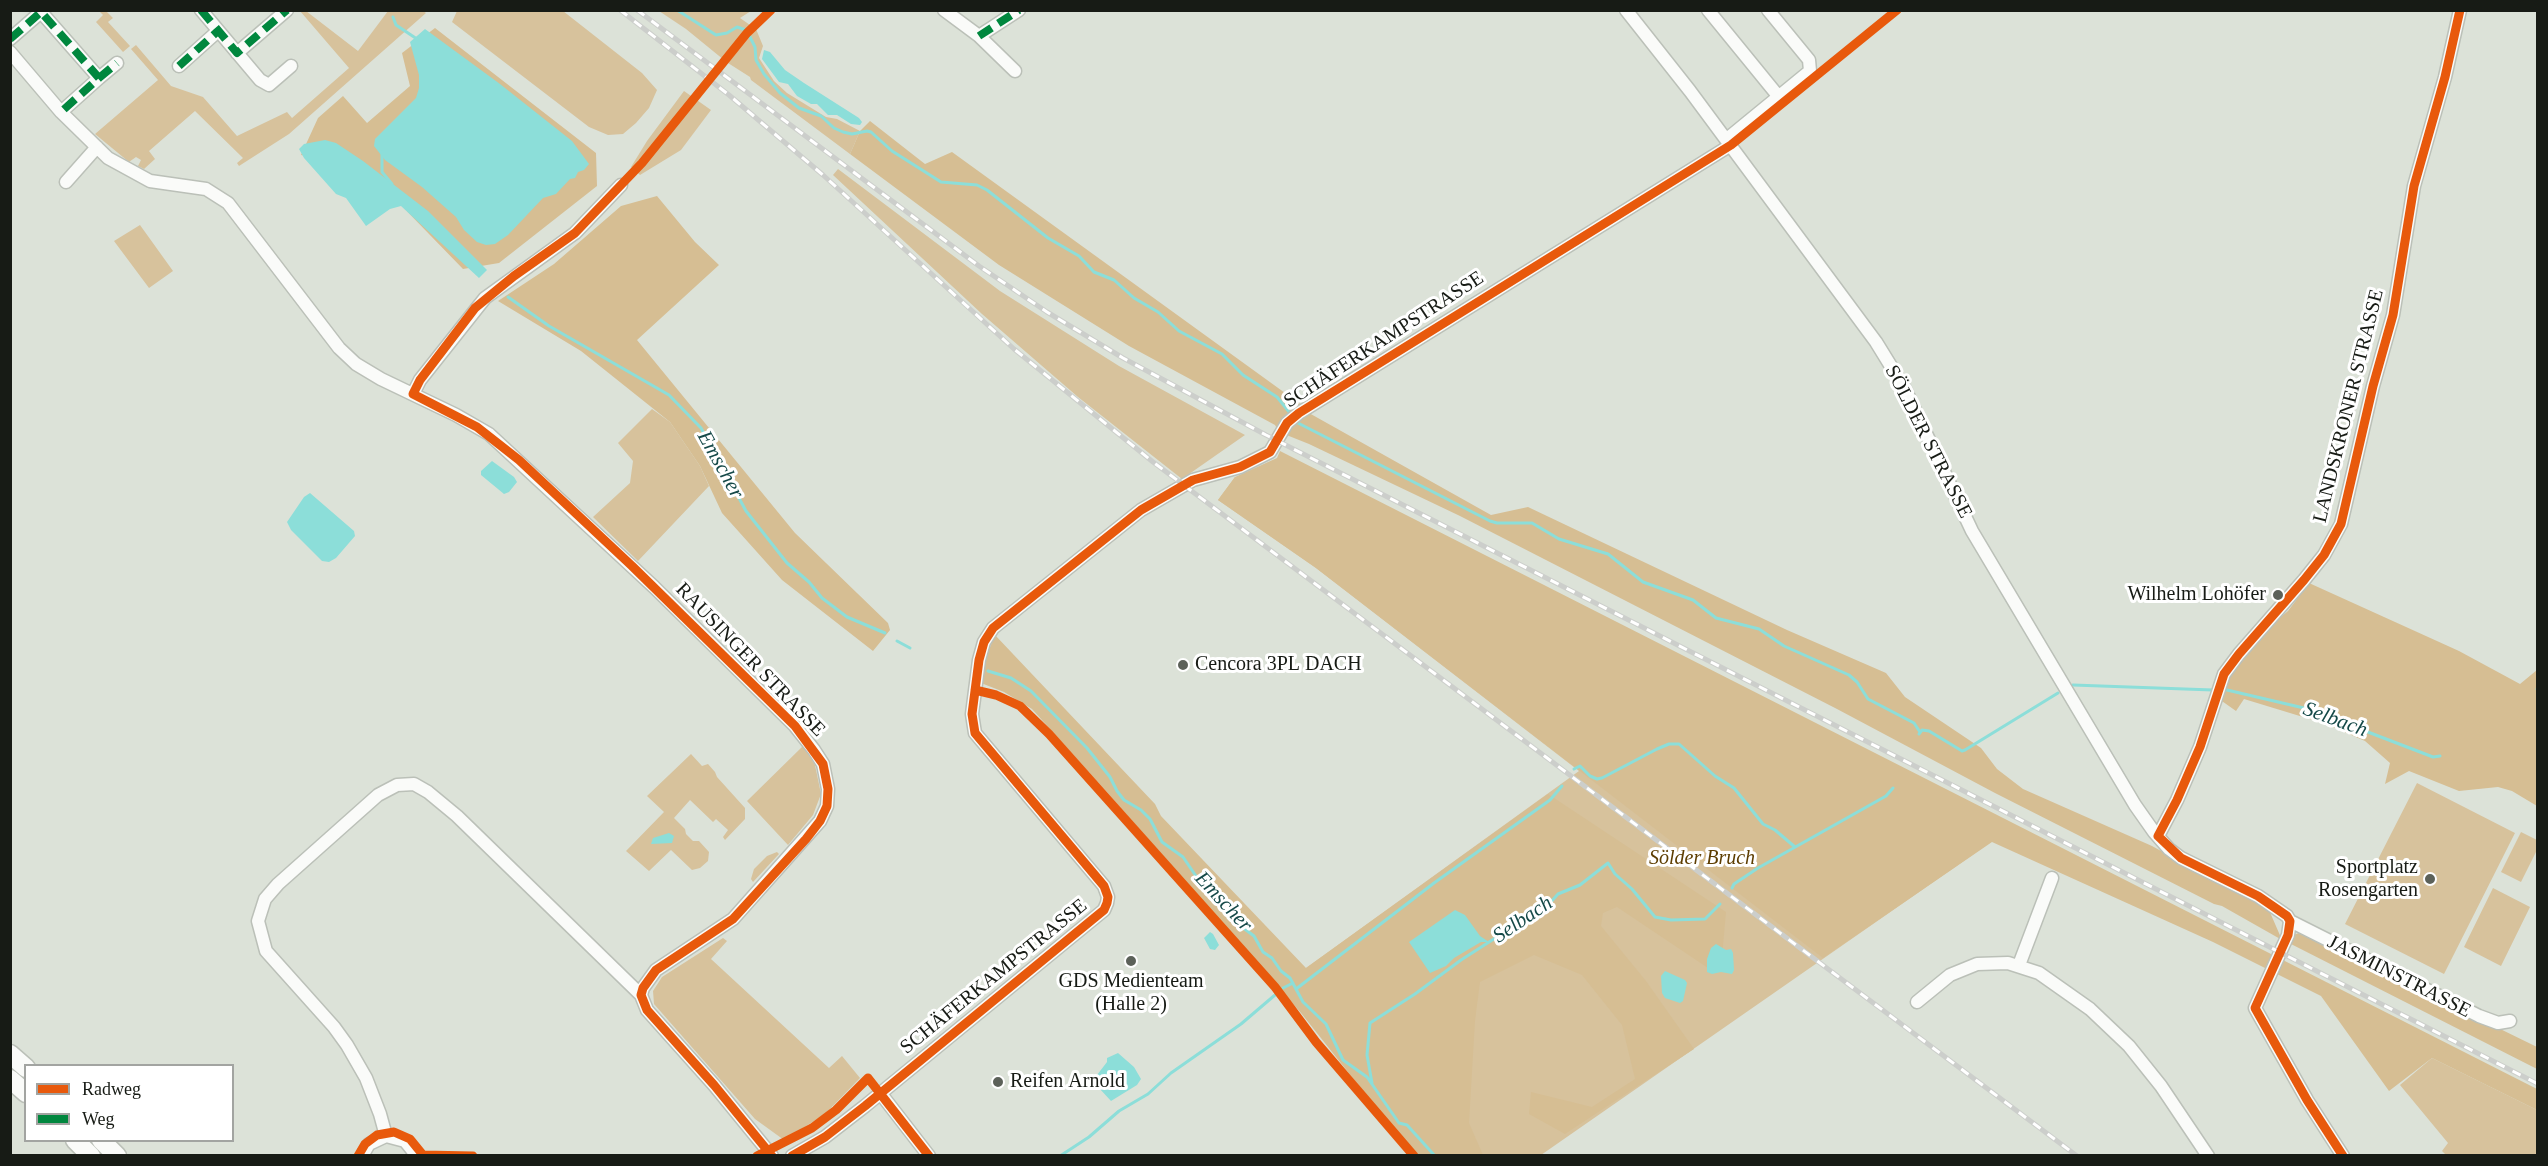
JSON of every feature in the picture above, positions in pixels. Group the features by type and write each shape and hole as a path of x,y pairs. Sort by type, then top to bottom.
{"highway":[{"path":"10,1054 24,1066"},
{"path":"10,1079 24,1091"},
{"path":"77,1142 91,1155"},
{"path":"103,1142 117,1155"}],"street":[{"path":"201,10 260,80 269,85 291,66"},
{"path":"237,53 287,10"},
{"path":"944,10 979,36 1015,71"},
{"path":"979,36 1019,10"},
{"name":"SÖLDER STRASSE","path":"1626,10 1729,142 1869,333 1905,388 1972,531 2136,805 2158,836"},
{"path":"1708,10 1779,97"},
{"path":"1729,142 1808,74 1810,64 1768,10"},
{"name":"LANDSKRONER STRASSE","path":"2158,836 2200,747 2224,674 2324,555 2341,524 2373,386 2393,315 2414,186 2445,77 2460,10"},
{"path":"10,39 42,11 99,78"},
{"path":"179,66 218,31"},
{"name":"RAUSINGER STRASSE","path":"10,52 61,112 97,147 122,167 144,178 171,185 206,189 228,203 339,348 356,364 477,427 519,460 639,573 795,726 823,764 828,789 827,806 820,821 806,839 733,919 656,970 648,979 641,995"},
{"path":"61,112 117,63"},
{"name":"SCHÄFERKAMPSTRASSE","path":"881,1094 1104,910 1107,903 1108,897 1104,886 975,733 972,714 979,660 984,642 993,628 1141,510 1192,480 1240,467 1270,452 1292,417 1729,142"},
{"path":"66,183 97,147"},
{"path":"412,394 420,380 475,308 514,276 575,233 621,186"},
{"path":"386,1136 366,1078 347,1045 334,1027 266,951 258,921 265,899 278,884 378,795 397,785 414,784 429,792 457,816 641,995 647,1010 721,1093 772,1155"},
{"name":"JASMINSTRASSE","path":"2158,836 2181,858 2268,901 2281,910 2290,921 2479,1016 2498,1023 2510,1021"},
{"path":"2019,965 2052,878"},
{"path":"2290,921 2288,935 2255,1008 2307,1100 2343,1155"},
{"path":"1917,1002 1950,975 1966,967 1990,961 2019,965 2038,973 2066,991 2108,1025 2146,1066 2208,1155"},
{"path":"792,1155 825,1137 881,1094 929,1155"},
{"path":"362,1155 369,1144 386,1136 405,1141 413,1147 417,1155"}],"green space":[{"path":"99,11 106,11 113,18 108,22 130,46 123,52 96,22 103,15"},
{"path":"300,11 306,11 358,51 388,11 423,11 426,13 289,134 239,166 237,163 243,158 195,111 149,151 155,159 144,169 138,166 141,160 136,157 129,162 95,134 158,80 131,49 136,45 171,86 203,97 237,136 287,112 292,118 349,68"},
{"path":"457,11 563,11 642,73 657,90 649,108 623,134 608,135 589,127 452,22"},
{"path":"659,11 751,11 740,18 750,25 724,60 686,29"},
{"path":"435,28 596,153 597,186 499,263 463,269 361,164 301,155 318,118 343,96 367,123 410,86 402,53"},
{"path":"756,29 763,46 759,58 774,81 787,93 826,117 837,119 860,131 850,154 750,77 728,63"},
{"path":"684,91 711,110 681,150 640,175 631,167"},
{"path":"870,121 925,164 952,152 1303,406 1279,432 1275,425 1129,346 999,265 850,154 860,131"},
{"path":"838,169 1000,291 1119,366 1245,435 1182,479 1078,397 982,314 833,175"},
{"path":"657,196 695,242 719,265 637,340 795,533 888,623 890,630 873,651 782,580 722,513 700,466 670,422 581,351 498,301 554,264 621,206"},
{"path":"140,225 173,271 149,288 114,241"},
{"path":"652,409 670,422 700,466 709,486 638,561 593,517 630,483 633,461 618,443"},
{"path":"1309,413 1491,515 1528,507 1787,630 1886,673 1905,697 1981,748 1997,769 2023,789 2152,846 2269,910 2282,940 2222,906 1995,793 1837,709 1460,516 1284,434"},
{"path":"1280,451 2537,1089 2537,1110 2432,1058 2389,1091 2321,996 2213,942 1992,842 1823,958 1316,568 1218,500 1235,477 1277,458"},
{"name":"Sölder Bruch","path":"1235,477 1991,842 1541,1155 1471,1155 1306,968 1579,771 1316,568 1218,500"},
{"path":"2309,583 2459,651 2520,684 2537,670 2537,806 2512,791 2498,787 2459,791 2409,771 2385,784 2390,763 2365,741 2326,724 2244,699 2236,711 2219,699 2231,670 2270,626 2288,611"},
{"path":"995,635 1155,804 1161,816 1306,968 1548,794 1726,912 1721,968 1711,970 1617,907 1603,913 1601,926 1646,981 1694,1049 1565,1134 1529,1114 1531,1092 1592,1107 1635,1079 1622,1025 1582,975 1534,955 1480,982 1475,1021 1469,1123 1483,1155 1414,1155 1301,1013 1032,709 1004,692 981,683 986,657"},
{"path":"803,746 815,765 821,794 813,815 788,845 747,801"},
{"path":"691,754 702,766 708,764 745,808 745,819 725,840 723,837 728,830 716,819 713,822 690,800 674,818 693,841 699,841 709,852 708,861 700,868 692,870 671,850 649,871 626,851 664,812 647,796"},
{"name":"Sportplatz Rosengarten","path":"2417,783 2515,833 2444,974 2345,924"},
{"path":"2521,832 2537,840 2538,848 2521,882 2501,872"},
{"path":"777,852 779,854 753,882 751,879 754,869 767,856"},
{"path":"2493,888 2530,907 2501,966 2464,947"},
{"path":"2302,932 2537,1047 2537,1069 2289,943 2293,935"},
{"path":"723,938 727,941 711,959 829,1068 842,1056 860,1078 825,1114 784,1140 755,1119 654,1004 653,991 662,977"},
{"path":"2432,1058 2537,1110 2537,1155 2446,1155 2442,1151 2448,1143 2400,1085"}],"water":[{"path":"425,29 572,141 589,164 556,194 543,198 508,235 495,244 486,245 477,242 464,230 456,217 422,187 385,160 374,146 375,139 416,98 419,75 410,42"},
{"path":"764,50 770,52 785,70 859,118 862,122 860,125 851,124 837,115 828,115 817,104 811,104 797,96 788,84 779,82 762,59"},
{"path":"325,140 336,143 363,161 428,211 487,270 479,278 401,206 390,209 366,226 346,198 336,194 304,158 299,149 304,144"},
{"path":"492,461 514,477 517,482 509,492 504,494 481,475 481,471"},
{"path":"310,493 354,531 355,536 336,558 329,562 322,561 291,530 287,522 304,497"},
{"path":"669,833 674,836 672,843 651,844 653,838"},
{"path":"1455,910 1465,915 1480,936 1489,942 1481,942 1454,958 1446,966 1430,973 1409,942"},
{"path":"1210,932 1219,945 1215,950 1210,949 1204,938"},
{"path":"1716,944 1726,950 1731,949 1734,970 1732,974 1707,972 1707,959 1711,948"},
{"path":"1665,971 1687,983 1683,1001 1680,1003 1665,998 1662,993 1661,976"},
{"path":"1118,1053 1134,1067 1141,1079 1137,1085 1111,1101 1099,1088 1097,1075 1107,1062 1107,1058"}],"waterway":[{"path":"677,10 716,35 727,33 737,27 746,30"},
{"name":"Emscher","path":"393,17 396,25 417,39"},
{"path":"749,35 755,47 756,60 764,74 780,93 799,108 821,116 834,128 843,132 852,134 871,132 892,151 941,182 977,185 987,190 1048,238 1079,256 1094,272 1114,280 1134,298 1158,312 1179,331 1222,354 1243,375 1277,397 1290,413"},
{"name":"Emscher","path":"382,152 382,172 392,184"},
{"name":"Emscher","path":"508,297 549,326 669,395 701,428 746,511 787,563 809,582 822,598 847,617 885,633"},
{"path":"1296,422 1490,521 1532,523 1559,539 1608,554 1643,582 1693,600 1716,618 1759,629 1784,646 1849,675 1857,682 1868,699 1914,723 1920,732"},
{"name":"Emscher","path":"897,641 910,648"},
{"name":"Emscher","path":"988,671 1011,678 1031,691 1087,748 1110,777 1124,800 1141,810 1150,819 1162,842 1183,857 1198,879 1228,905 1238,924 1254,936 1263,952 1272,958 1281,971 1290,978 1303,1002 1326,1024 1343,1060 1367,1077 1399,1123 1407,1125 1435,1156"},
{"name":"Selbach","path":"2073,685 2213,690"},
{"name":"Selbach","path":"2227,690 2308,709 2433,757 2440,756"},
{"name":"Selbach","path":"1919,734 1922,730 1929,731 1962,751 2058,693"},
{"path":"1574,769 1580,766 1590,776 1597,779 1602,778 1657,749 1669,744 1679,744 1715,776 1734,788 1763,824 1775,830 1795,847"},
{"path":"1296,989 1434,883 1550,800 1562,786"},
{"name":"Selbach","path":"1732,888 1734,884 1758,868 1886,796 1893,788"},
{"name":"Selbach","path":"1372,1083 1367,1055 1370,1023 1461,960 1550,903 1558,894 1580,885 1608,863 1615,874 1632,889 1655,917 1671,920 1705,919 1720,904"},
{"path":"1283,988 1293,983"},
{"path":"1060,1156 1089,1137 1119,1111 1148,1094 1171,1073 1241,1024 1275,995"}],"railway":[{"path":"620,10 729,95 823,175 1014,349 1153,462 2077,1156"},
{"path":"637,10 979,266 1047,312 1123,358 1266,435 2538,1084"}],"marked path":[{"path":"201,10 237,53 287,10"},
{"path":"979,36 1019,10"},
{"path":"10,39 41,12 99,78 61,112"},
{"path":"179,66 218,31"},
{"path":"99,78 117,63"}],"cycle path":[{"path":"771,10 747,33 642,163 575,233 514,276 475,308 420,380 413,394 477,427 519,460 632,566 795,726 823,764 828,789 827,806 820,821 806,839 733,919 656,970 643,988 641,995 647,1010 714,1085 772,1156"},
{"path":"792,1156 825,1137 865,1106 1104,910 1107,903 1108,897 1104,886 975,733 972,714 979,660 984,642 993,628 1141,510 1193,480 1240,467 1270,452 1287,423 1299,413 1731,145 1897,10"},
{"path":"2343,1156 2307,1100 2255,1008 2288,935 2290,921 2287,916 2258,896 2181,858 2158,836 2177,800 2200,747 2224,674 2324,555 2341,524 2373,386 2393,315 2414,186 2445,77 2460,10"},
{"path":"975,690 996,695 1020,706 1049,734 1275,987 1316,1042 1414,1156"},
{"path":"757,1156 812,1128 836,1110 868,1078 929,1156"},
{"path":"358,1156 365,1144 377,1135 394,1132 410,1139 423,1155 473,1156"}],"place":[{"name":"Wilhelm Lohöfer","path":"2278,595"},
{"name":"Cencora 3PL DACH","path":"1183,665"},
{"name":"Sportplatz Rosengarten","path":"2430,879"},
{"name":"GDS Medienteam (Halle 2)","path":"1131,961"},
{"name":"Reifen Arnold","path":"998,1082"}]}
